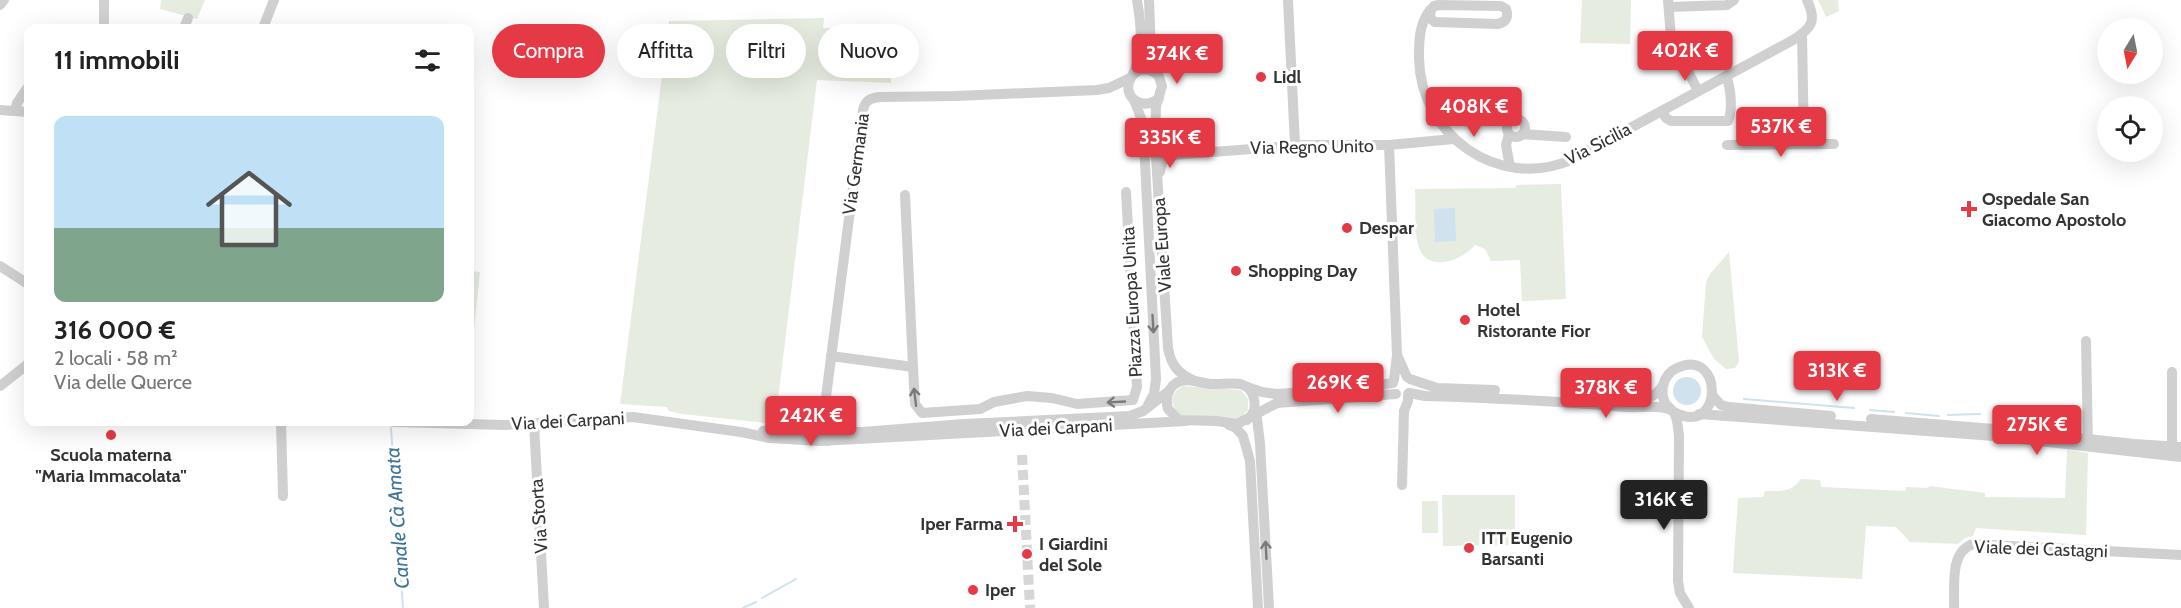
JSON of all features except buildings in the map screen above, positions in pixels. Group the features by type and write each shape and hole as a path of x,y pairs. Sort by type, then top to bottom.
{"street":[{"path":"0,4 4,0"},
{"path":"104,0 104,24"},
{"path":"265,24 274,0"},
{"name":"Viale Europa","path":"1137,0 1140,54 1128,89 1143,123 1156,380 1154,394 1145,410"},
{"name":"Viale Europa","path":"1149,0 1151,53 1162,87 1155,117 1155,152 1170,358 1180,373 1194,381"},
{"path":"1288,0 1295,146"},
{"path":"1698,91 1671,38 1668,4 1727,5 1734,0"},
{"path":"1804,144 1802,34 1813,18 1806,0"},
{"path":"1470,3 1503,7 1507,11 1506,19 1498,24 1440,23 1432,20 1430,10 1439,4 1470,3"},
{"name":"Via Sicilia","path":"1430,10 1422,23 1419,67 1423,90 1436,118 1453,139 1465,149 1492,163 1510,167 1537,168 1564,163 1802,34"},
{"path":"1420,40 1430,27 1440,23"},
{"path":"1131,78 1137,72 1146,70 1158,75"},
{"path":"1662,111 1671,121 1728,121 1730,91 1725,76"},
{"name":"Via Germania","path":"825,435 831,356 862,110 867,101 880,97 1107,89 1131,78"},
{"name":"Via Germania","path":"1107,89 1133,99"},
{"path":"15,111 24,93"},
{"path":"1133,99 1146,104 1158,98"},
{"path":"0,110 24,112"},
{"path":"1155,117 1160,144 1165,152 1172,155"},
{"path":"1510,167 1507,126 1516,120 1523,124 1522,134"},
{"path":"1492,163 1508,140 1522,134 1566,137"},
{"name":"Via Regno Unito","path":"1172,155 1295,146 1389,145 1453,139"},
{"path":"1727,145 1833,144"},
{"path":"1389,145 1400,390"},
{"path":"1162,235 1160,166 1164,159 1172,155"},
{"name":"Piazza Europa Unita","path":"905,195 915,404 922,413 980,409 994,402 1027,396 1052,398 1077,404 1133,400 1137,387 1126,192"},
{"path":"0,266 24,281"},
{"path":"2086,341 2088,443"},
{"path":"1253,414 1272,405 1290,401 1352,399 1413,386 1397,355"},
{"path":"831,356 913,367"},
{"path":"1194,381 1212,384 1237,383 1265,393 1276,394 1351,389 1400,390 1425,396 1642,400 1655,395 1668,375 1677,368 1695,366 1709,377 1713,386 1713,396 1707,408 1698,414 1683,431 1680,442"},
{"path":"0,386 24,367"},
{"path":"1402,485 1404,411 1408,401 1400,390 1398,376 1428,386 1446,389 1550,397 1640,408 1662,407 1686,416 1698,414 2088,443 2176,452 2172,372"},
{"name":"Viale Europa","path":"1156,380 1166,396"},
{"name":"Via dei Carpani","path":"474,424 633,417 781,439 908,428 1130,416 1145,410 1166,396 1180,382 1194,381"},
{"path":"1663,385 1664,401 1673,411 1680,442 1678,581 1680,593 1689,608"},
{"path":"1247,387 1252,394 1253,414 1260,443"},
{"path":"1166,396 1168,409 1173,416 1186,421"},
{"path":"1713,396 1721,405 1734,408 1993,428 2088,443"},
{"path":"1269,608 1260,443 1262,417 1272,405"},
{"name":"Via dei Carpani","path":"741,432 825,435 855,440 943,433 1186,421 1236,424 1253,414"},
{"path":"1222,422 1236,428 1241,433 1249,456 1258,608"},
{"name":"Via Storta","path":"534,423 544,608"},
{"path":"281,426 283,496"},
{"name":"Via dei Carpani","path":"855,440 856,436 899,434 908,428"},
{"name":"Viale dei Castagni","path":"1954,608 1957,560 1962,550 1973,544 2181,555"}],"shaded area":[{"path":"161,0 205,0 197,19 160,9"},
{"path":"1582,0 1631,0 1630,44 1580,43"},
{"path":"1818,0 1838,0 1839,11 1826,17"},
{"path":"824,18 823,24 818,24 818,78 891,78 891,83 817,80 775,424 682,414 669,411 667,407 620,404 662,78 714,78 714,24 669,24 669,21"},
{"path":"1561,184 1566,299 1522,301 1520,260 1491,261 1485,249 1475,245 1462,256 1445,262 1436,262 1422,254 1417,239 1415,189 1516,188 1516,185"},
{"path":"1729,252 1739,362 1735,368 1726,369 1714,359 1702,337 1706,282"},
{"path":"474,271 480,272 474,329"},
{"path":"1183,386 1241,390 1248,399 1248,410 1241,417 1234,419 1183,416 1175,409 1172,401 1175,393"},
{"path":"2067,450 2088,453 2086,535 1976,528 1973,536 1965,538 1958,544 1910,542 1896,527 1866,526 1862,579 1733,573 1738,498 1763,497 1765,491 1789,489 1801,479 1820,480 1821,487 1905,491 1906,487 1928,488 1929,486 1985,493 1985,497 2065,498"},
{"path":"1442,495 1515,495 1515,545 1443,546"},
{"path":"1422,501 1438,501 1438,533 1422,533"}],"water":[{"path":"1455,208 1456,241 1435,242 1434,209"},
{"path":"1687,377 1697,381 1701,391 1697,401 1687,405 1677,401 1673,391 1677,381"}],"waterway":[{"path":"1584,387 1633,391"},
{"path":"1744,399 1854,408"},
{"path":"1870,410 1894,412"},
{"path":"1906,413 1939,416"},
{"path":"1948,415 1980,414"},
{"name":"Canale Cà Amata","path":"391,428 403,608"},
{"path":"762,598 796,579"},
{"path":"743,608 756,602"}],"tunnel":[{"path":"1022,455 1030,608"}],"place":[{"name":"Lidl","path":"1261,77"},
{"name":"Ospedale San Giacomo Apostolo","path":"1969,209"},
{"name":"Despar","path":"1347,228"},
{"name":"Shopping Day","path":"1236,271"},
{"name":"Hotel Ristorante Fior","path":"1465,320"},
{"name":"Scuola materna \"Maria Immacolata\"","path":"111,435"},
{"name":"Iper Farma","path":"1015,524"},
{"name":"ITT Eugenio Barsanti","path":"1469,548"},
{"name":"I Giardini del Sole","path":"1027,554"},
{"name":"Iper","path":"973,590"}]}
